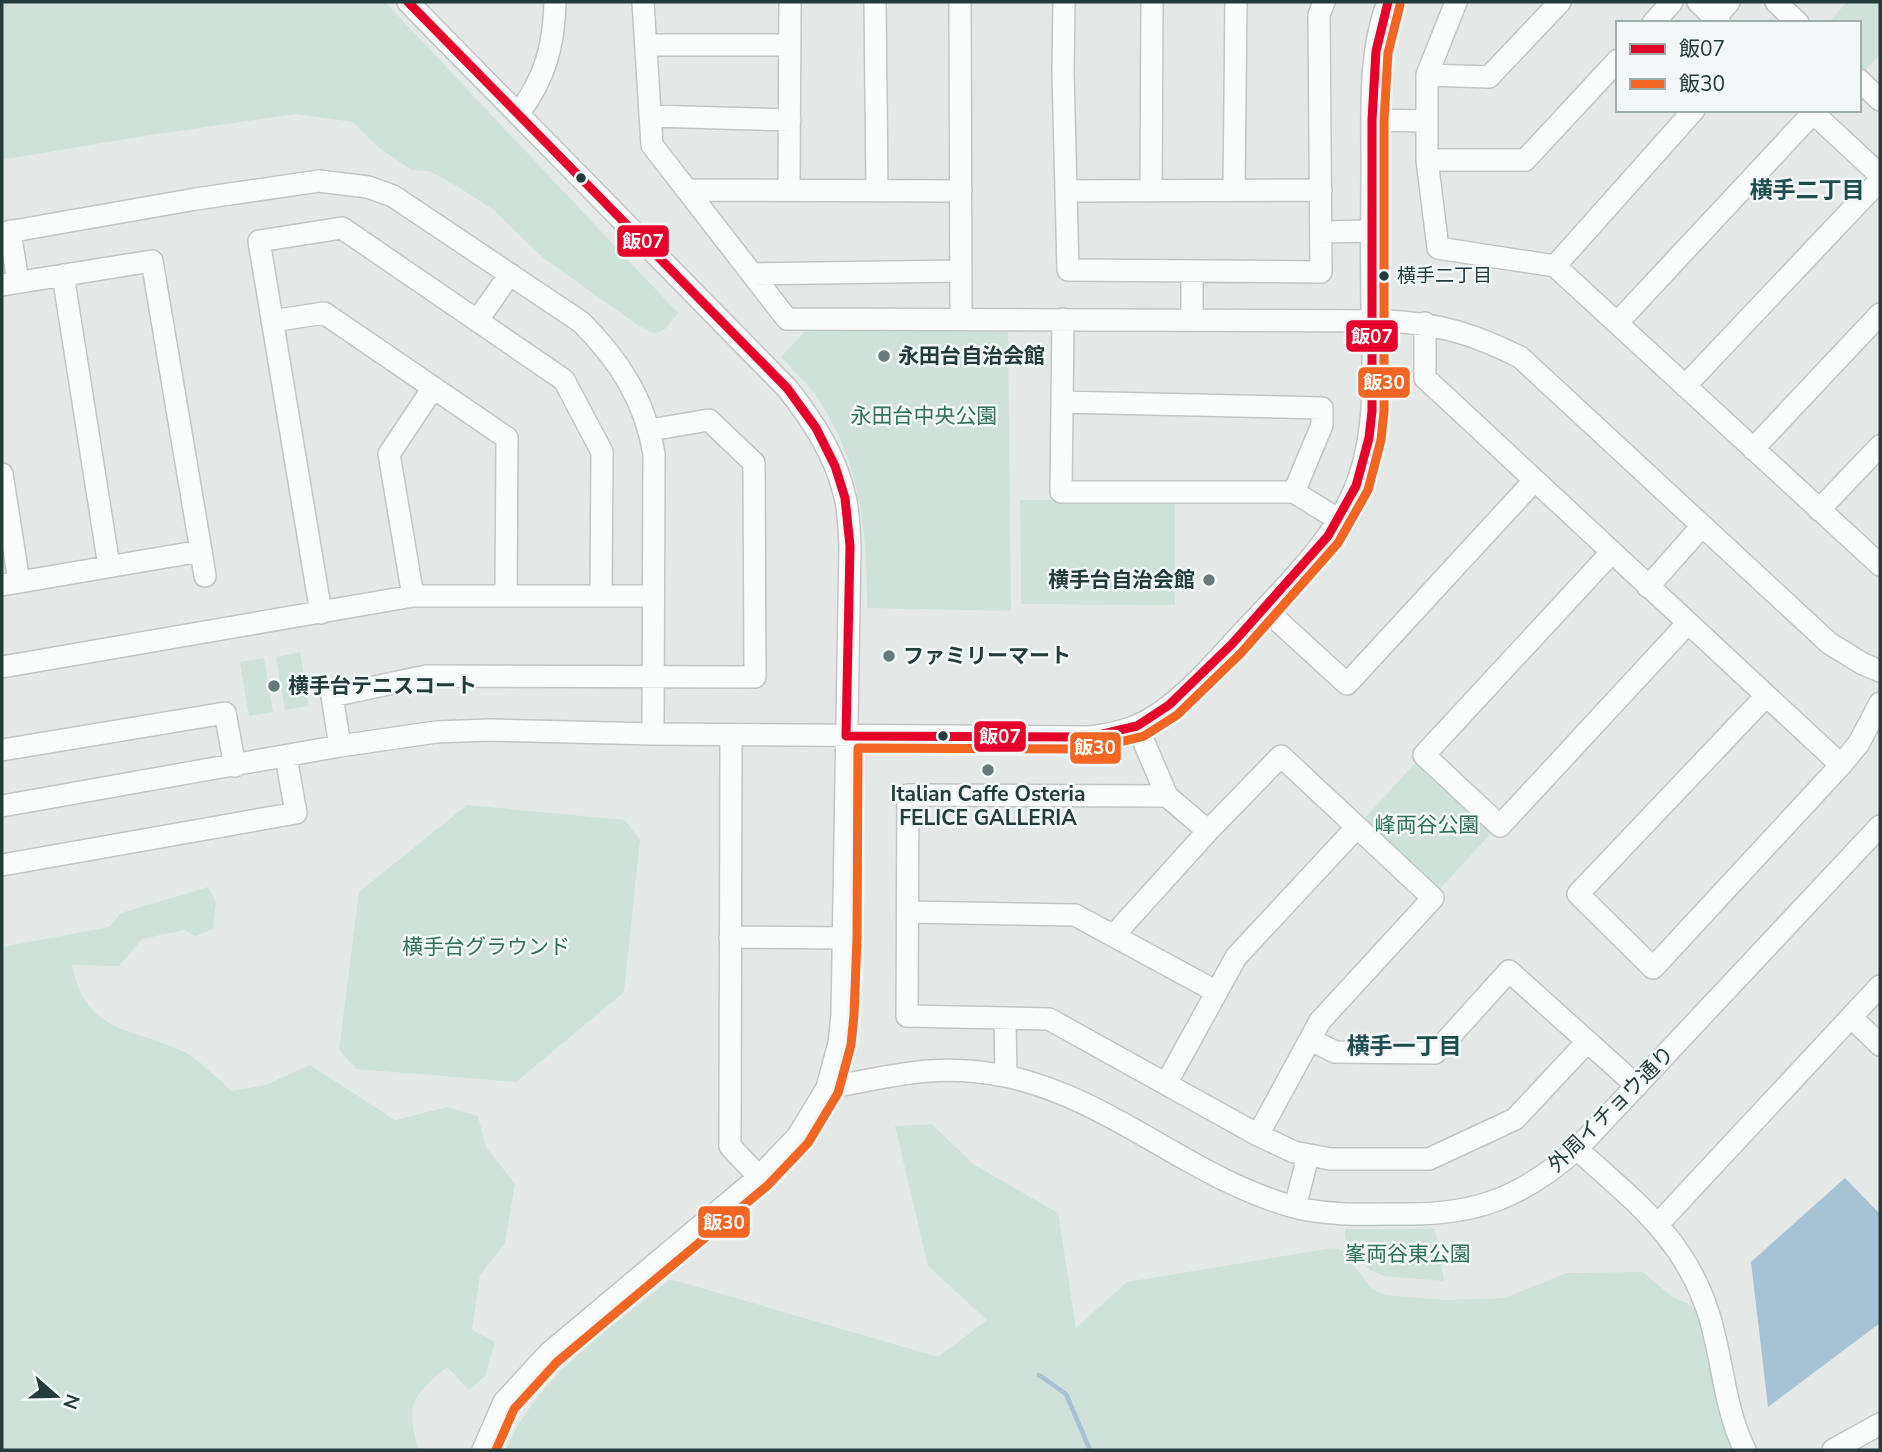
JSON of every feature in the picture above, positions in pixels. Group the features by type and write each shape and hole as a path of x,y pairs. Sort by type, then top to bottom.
{"street":[{"path":"408,2 787,388 816,428 835,466 845,498 850,546 845,938 839,1043 827,1088 799,1136 759,1177 549,1353 504,1402 483,1450"},
{"path":"519,114 537,88 545,67 552,40 555,2"},
{"path":"643,2 652,145 788,319 1372,321 1425,323 1457,330 1520,357 1829,643 1880,671"},
{"path":"789,190 790,2"},
{"path":"875,2 877,190"},
{"path":"960,2 961,319"},
{"path":"1064,2 1068,270 1321,272 1319,15 1324,2"},
{"path":"1151,190 1152,2"},
{"path":"1234,190 1236,2"},
{"path":"2,806 340,746 436,732 489,730 730,735 1090,737 1137,726 1169,705 1265,609 1328,536 1356,486 1369,438 1372,411 1372,120 1376,51 1388,2"},
{"path":"1456,2 1427,75 1427,160 1438,248 1555,266 1880,565"},
{"path":"1427,75 1489,77 1560,2"},
{"path":"1655,21 1672,2"},
{"path":"1698,2 1721,14"},
{"path":"1776,2 1796,21"},
{"path":"646,45 790,45"},
{"path":"1427,160 1525,160 1616,62"},
{"path":"1555,266 1692,112"},
{"path":"1617,323 1811,112"},
{"path":"1813,112 1880,174"},
{"path":"651,116 789,120"},
{"path":"1372,120 1426,121"},
{"path":"1685,386 1880,180"},
{"path":"205,576 152,261 10,284 6,232 196,198 319,181 368,187 393,196 417,210 581,322 603,344 622,369 635,393 650,430 654,454 653,734"},
{"path":"688,190 961,191"},
{"path":"1067,191 1321,190"},
{"path":"321,612 259,241 342,228 564,380 602,452 601,596"},
{"path":"1321,232 1372,231"},
{"path":"752,274 961,271"},
{"path":"1192,271 1192,320"},
{"path":"477,321 510,274"},
{"path":"63,275 109,566"},
{"path":"272,321 324,313 507,438 506,596"},
{"path":"1754,449 1880,314"},
{"path":"1063,319 1061,492 1294,492 1339,520"},
{"path":"1425,323 1425,378 1841,765"},
{"path":"413,596 389,454 433,388"},
{"path":"1062,402 1322,408 1322,425 1294,492"},
{"path":"340,746 332,696 426,676 755,677 754,463 709,419 650,430"},
{"path":"1819,510 1880,446"},
{"path":"2,474 10,583 201,551"},
{"path":"1265,609 1347,684 1534,481"},
{"path":"1648,587 1702,526"},
{"path":"1611,553 1424,755 1500,826 1687,624"},
{"path":"2,667 413,596 653,596"},
{"path":"1766,696 1578,894 1653,968 1841,765 1859,743 1880,703"},
{"path":"2,750 225,713 235,766"},
{"path":"1137,726 1167,796 1208,831"},
{"path":"730,735 730,1146 759,1177"},
{"path":"1114,935 1208,831 1281,756 1433,898 1320,1021 1258,1135"},
{"path":"2,865 296,813 286,757"},
{"path":"1167,796 908,795 907,1016 1049,1020 1258,1135 1308,1156 1329,1159 1429,1158 1515,1119 1587,1042"},
{"name":"外周イチョウ通り","path":"827,1088 924,1069 965,1069 1006,1076 1078,1099 1240,1187 1295,1207 1341,1214 1432,1214 1472,1208 1510,1196 1534,1183 1577,1149 1880,826"},
{"path":"1166,1084 1236,957 1357,827"},
{"path":"908,912 1075,915 1217,992"},
{"path":"730,937 845,938"},
{"path":"1311,1040 1335,1052 1435,1053 1510,971 1637,1087"},
{"path":"1659,1223 1880,986"},
{"path":"1851,1017 1880,1045"},
{"path":"1005,1019 1006,1076"},
{"path":"1577,1149 1659,1223 1698,1283 1716,1339 1732,1420 1745,1450"},
{"path":"1295,1207 1308,1156"},
{"path":"1833,1450 1880,1424"}],"green space":[{"path":"2,2 385,2 678,313 665,329 655,334 639,326 542,257 494,210 429,171 412,170 379,148 353,122 296,114 2,160"},
{"path":"1847,2 1880,2 1880,54 1864,72 1861,70 1861,21 1830,21"},
{"name":"永田台中央公園","path":"807,329 1008,329 1011,611 867,608 863,523 851,470 830,418 814,393 781,357"},
{"path":"1175,499 1175,605 1021,604 1020,500"},
{"path":"300,652 309,706 285,710 276,657"},
{"path":"264,658 273,712 249,716 240,662"},
{"name":"峰両谷公園","path":"1418,760 1494,830 1438,891 1362,821"},
{"name":"横手台グラウンド","path":"467,805 625,820 640,840 624,992 516,1082 356,1069 339,1050 359,892"},
{"path":"208,887 216,902 213,929 195,936 184,930 142,939 119,966 72,965 87,1004 99,1016 127,1031 187,1054 232,1091 265,1085 310,1065 395,1120 447,1107 478,1116 486,1147 515,1184 505,1243 480,1275 472,1330 495,1342 485,1376 469,1390 447,1367 425,1386 415,1400 412,1411 419,1450 2,1450 2,947 109,927 121,913"},
{"path":"932,1124 973,1164 1058,1213 1076,1328 1127,1282 1332,1248 1342,1250 1372,1289 1386,1295 1446,1300 1505,1298 1567,1273 1643,1272 1671,1296 1709,1314 1745,1450 506,1450 519,1423 556,1377 600,1336 670,1279 938,1357 987,1320 928,1266 895,1126"},
{"name":"峯両谷東公園","path":"1345,1229 1435,1229 1444,1281 1384,1276 1370,1270 1345,1238"}],"water":[{"path":"1845,1178 1880,1214 1880,1323 1768,1407 1751,1262"}],"waterway":[{"path":"1039,1375 1066,1394 1090,1450"}],"transit line":[{"name":"飯07","path":"408,2 787,388 816,428 835,466 845,498 850,546 846,736 1090,737 1137,726 1169,705 1232,644 1328,536 1356,486 1369,438 1372,411 1372,120 1376,51 1388,2"},
{"name":"飯30","path":"496,1450 514,1409 557,1362 768,1185 808,1143 838,1093 851,1045 854,1015 858,748 1090,749 1144,736 1177,715 1241,653 1338,543 1368,490 1381,440 1384,411 1384,120 1388,53 1400,5"}],"place":[{"name":"横手二丁目","path":"1384,276"},
{"name":"永田台自治会館","path":"884,356"},
{"name":"横手台自治会館","path":"1209,580"},
{"name":"ファミリーマート","path":"889,656"},
{"name":"横手台テニスコート","path":"274,686"},
{"name":"Italian Caffe Osteria FELICE GALLERIA","path":"988,770"}],"district":[{"name":"横手二丁目","path":"1807,190"},
{"name":"横手一丁目","path":"1404,1046"}]}
